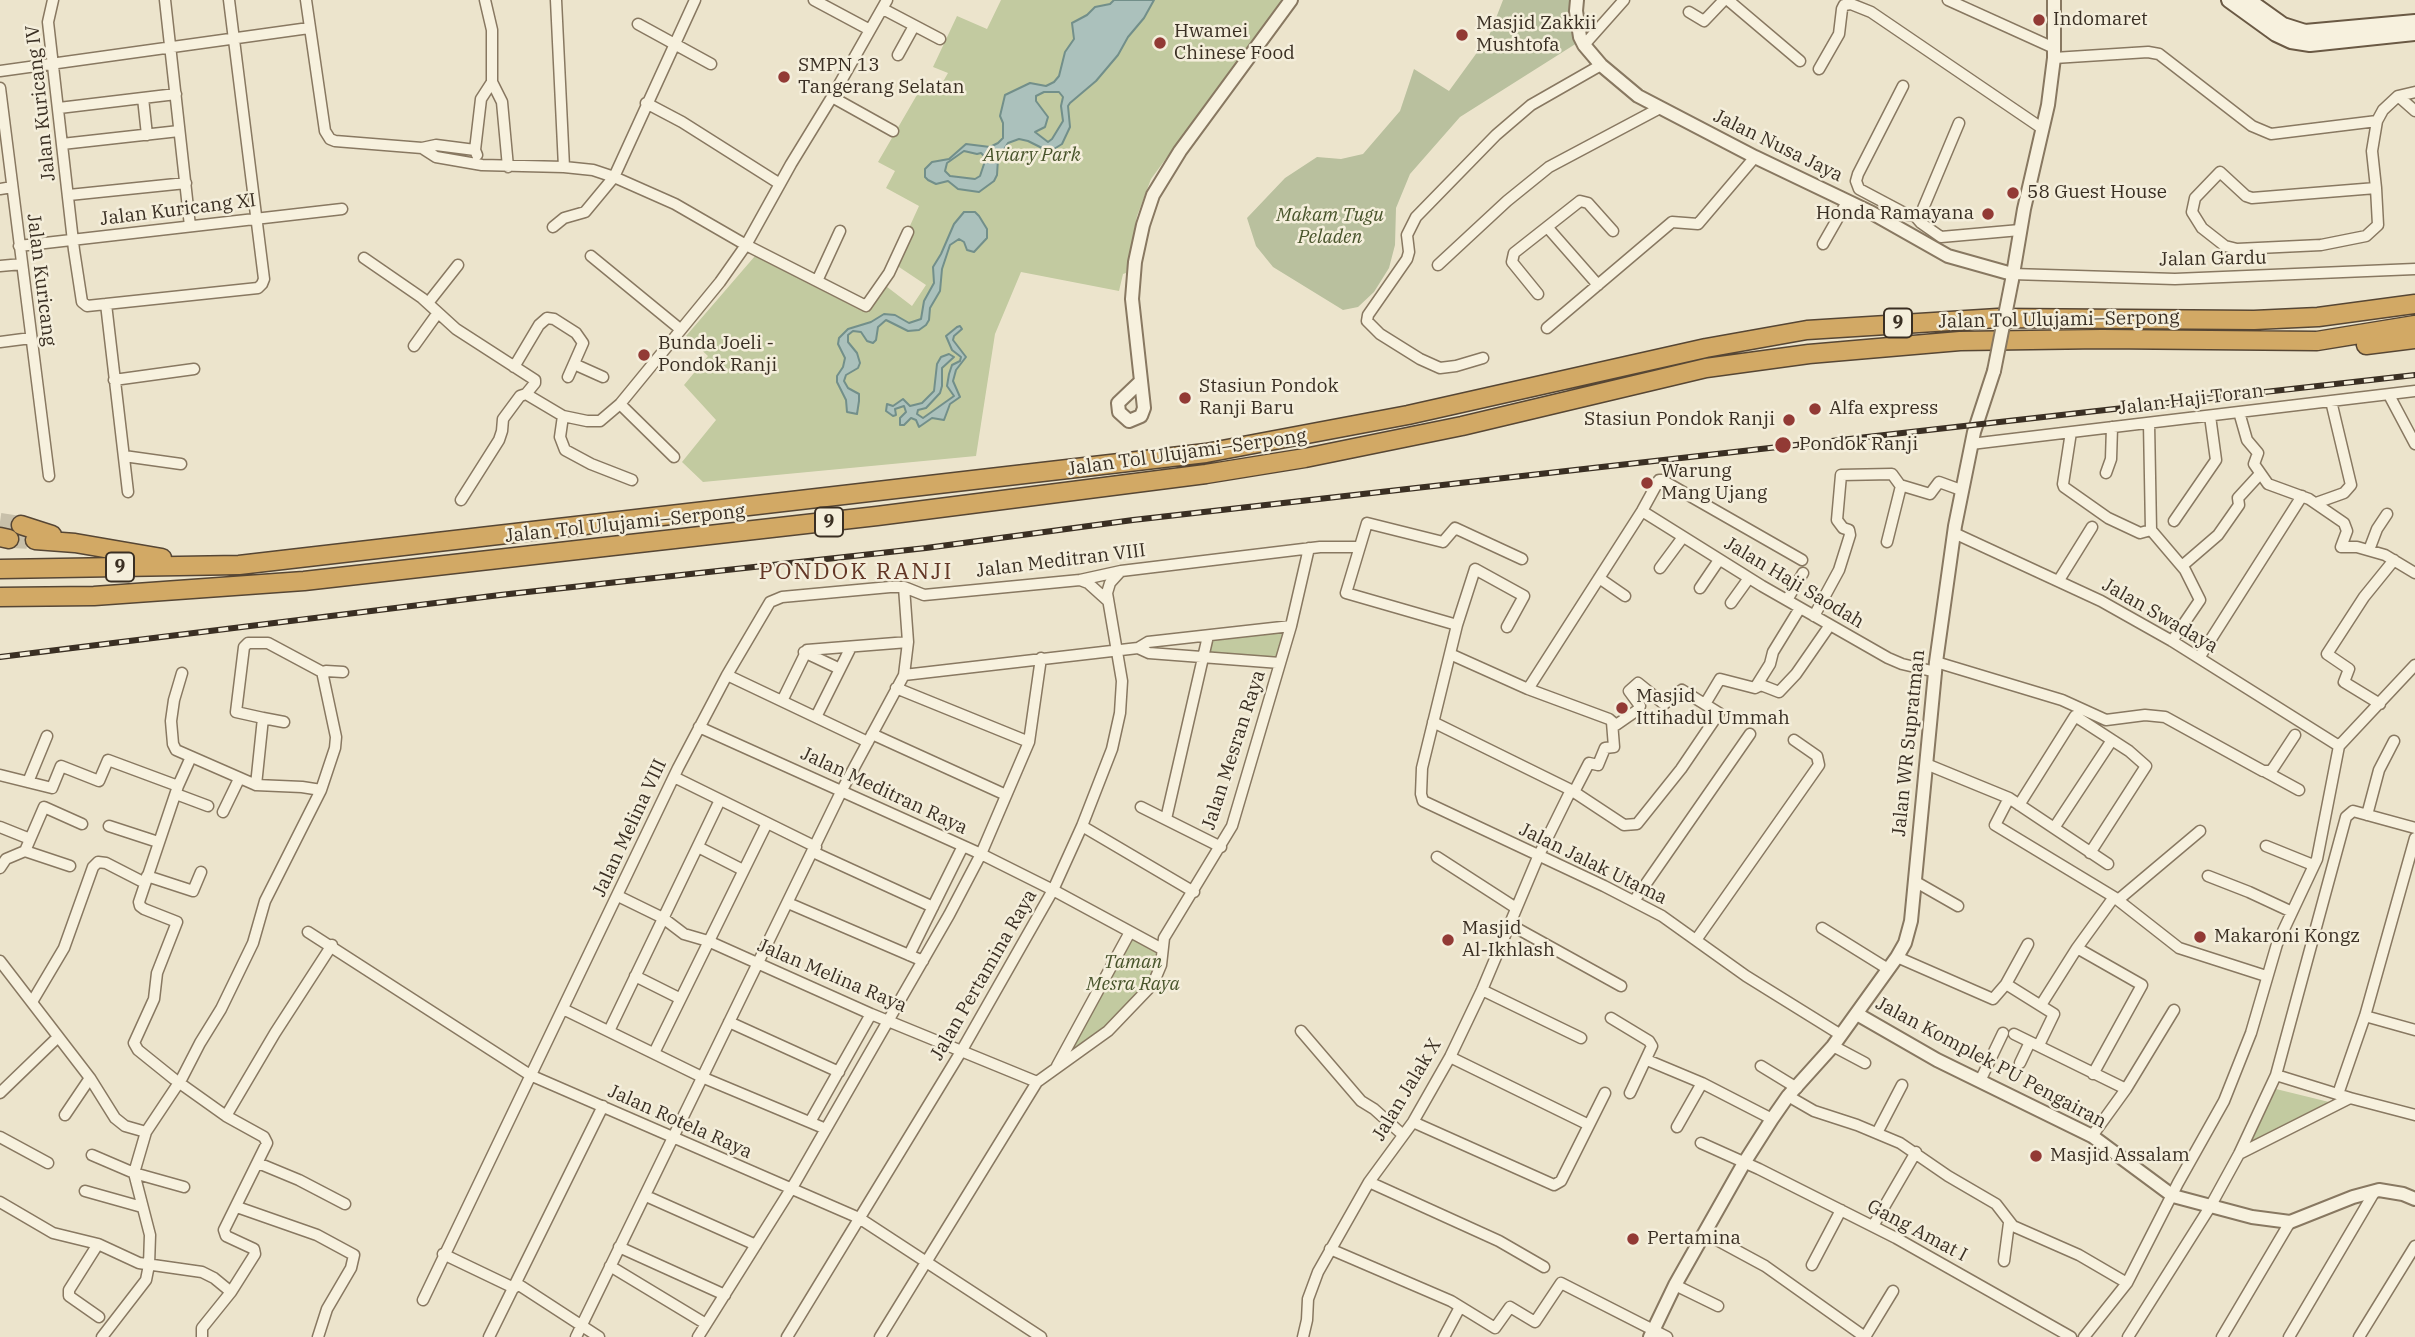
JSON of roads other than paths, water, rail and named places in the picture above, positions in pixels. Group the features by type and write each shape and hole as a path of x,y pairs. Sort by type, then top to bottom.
{"highway":[{"name":"Jalan Tol Ulujami–Serpong","path":"0,569 239,565 1206,453 1408,415 1706,348 1807,330 1998,317 2102,320 2280,319 2318,317 2415,304"},
{"name":"Jalan Tol Ulujami–Serpong","path":"0,597 94,596 304,581 877,516 1206,474 1305,458 1461,426 1706,368 1809,354 1959,341 2317,341 2415,325"},
{"path":"2317,341 2362,345 2415,339"},
{"path":"10,534 161,557 239,565"},
{"path":"36,540 75,543"},
{"path":"0,557 79,560 161,557"}],"main road":[{"path":"2228,0 2276,34 2291,41 2310,44 2415,33"},
{"path":"2248,0 2283,25 2305,32 2415,22"}],"street":[{"name":"Jalan Kuricang IV","path":"53,0 48,22 83,304 106,304"},
{"path":"165,0 190,226"},
{"path":"128,492 106,304 258,288 264,279 229,0"},
{"path":"306,0 327,136 335,141 422,148 436,145 475,150"},
{"path":"485,0 492,30 492,82 502,102 508,167"},
{"path":"556,0 564,167"},
{"path":"553,227 564,218 585,212 614,177 695,0"},
{"path":"814,0 870,30"},
{"path":"1140,382 1124,396 1118,408 1121,416 1129,421 1141,416 1143,403 1132,299 1135,262 1153,195 1180,151 1292,0"},
{"name":"Jalan Nusa Jaya","path":"1577,0 1580,37 1584,45 1601,65 1638,96 1948,256 2012,277"},
{"path":"1584,45 1624,0"},
{"path":"1689,12 1704,21 1726,0 1800,61"},
{"path":"1948,0 2054,53 2159,54 2252,126 2270,134 2377,121"},
{"name":"Jalan WR Supratman","path":"1652,1333 1704,1233 1772,1119 1792,1090 1837,1041 1905,943 1916,882 1936,667 1954,533 1971,444 1994,371 2020,230 2043,129 2054,53 2054,0"},
{"path":"1819,69 1839,34 1844,2 1871,12 2043,129"},
{"path":"526,394 563,416 587,421 600,421 620,404 720,282 746,245 885,5 914,26 940,39"},
{"path":"638,24 711,64"},
{"path":"898,55 914,26"},
{"path":"0,71 309,28"},
{"path":"1483,358 1440,368 1380,334 1367,321 1368,315 1406,259 1409,252 1407,235 1416,217 1496,135 1523,113 1601,65"},
{"path":"482,165 475,150 481,99 492,82"},
{"path":"1903,86 1856,181 1859,189 1908,215 1915,216 1941,237 2020,230"},
{"name":"Jalan Kuricang","path":"0,88 49,476"},
{"path":"2376,188 2252,198 2220,172 2195,198 2192,212 2202,228 2225,246 2237,249 2321,245 2366,236 2377,228 2376,188 2372,151 2377,121 2383,110 2398,96 2415,92"},
{"path":"59,108 176,94"},
{"path":"2398,96 2415,111"},
{"path":"832,97 893,131"},
{"path":"143,98 147,135"},
{"path":"646,103 682,122 780,184"},
{"path":"1438,265 1549,166 1660,108"},
{"path":"1915,216 1922,211 1959,123"},
{"path":"62,144 179,131"},
{"path":"422,148 436,157 482,165 564,167 593,170 614,177 675,204 746,245 866,306 889,273 908,232"},
{"path":"1546,328 1672,222 1699,224 1755,158"},
{"path":"69,195 186,183"},
{"path":"0,189 12,187"},
{"path":"1538,294 1512,262 1514,253 1580,201 1584,201 1613,231"},
{"path":"1824,244 1847,202"},
{"name":"Jalan Kuricang XI","path":"19,246 342,209"},
{"path":"1548,228 1598,285"},
{"path":"817,281 840,231"},
{"path":"591,256 680,329"},
{"path":"364,258 428,303 456,330 535,380 526,394 520,396 502,419 499,440 461,500"},
{"path":"0,266 22,264"},
{"path":"428,303 458,265"},
{"name":"Jalan Gardu","path":"2012,277 2175,279 2415,269"},
{"path":"414,346 438,314"},
{"path":"514,367 540,325 547,318 554,319 580,336 583,342 568,377"},
{"path":"0,342 31,338"},
{"path":"574,364 603,377"},
{"path":"114,380 194,369"},
{"name":"Jalan Haji Toran","path":"1971,444 2415,391"},
{"path":"2389,394 2415,444"},
{"path":"1124,396 1137,397 1143,403"},
{"path":"2316,503 2344,493 2351,485 2331,401"},
{"path":"620,404 674,457"},
{"path":"2239,412 2247,440 2258,453 2254,462 2270,486 2302,496 2344,523 2347,531 2341,547 2369,550 2394,560 2415,573"},
{"path":"563,416 560,437 565,450 590,464 632,480"},
{"path":"2174,521 2216,460 2210,416"},
{"path":"2149,423 2151,530 2182,566 2200,600 2172,641"},
{"path":"2106,473 2111,459 2112,427"},
{"path":"2071,432 2064,487 2108,518 2140,533 2151,530"},
{"path":"124,456 181,464"},
{"path":"1814,616 1839,570 1850,535 1849,530 1843,528 1837,520 1841,475 1892,474 1901,486 1932,494 1939,481 1961,490"},
{"path":"2182,566 2218,535 2239,505 2238,498 2260,474"},
{"path":"1528,689 1660,480 1802,560"},
{"path":"1887,542 1901,486"},
{"path":"2200,658 2302,496"},
{"name":"Jalan Haji Saodah","path":"1642,511 1749,578 1902,664 1936,667 2062,700 2106,720 2145,715 2165,717 2299,790"},
{"path":"2369,550 2377,529 2387,514"},
{"path":"1457,625 1346,593 1368,522 1443,542 1455,528 1522,559"},
{"path":"2059,580 2092,527"},
{"name":"Jalan Swadaya","path":"1954,533 2059,580 2172,641 2339,746"},
{"path":"1660,568 1683,537"},
{"name":"Jalan Meditran VIII","path":"770,602 782,597 904,587 924,595 1080,580 1121,571 1309,548 1359,547"},
{"name":"Jalan Mesran Raya","path":"1037,1082 1108,1031 1146,993 1158,975 1164,938 1232,826 1292,626 1309,548"},
{"path":"1700,588 1719,559"},
{"path":"2380,704 2344,682 2349,669 2326,654 2364,597 2394,560"},
{"path":"1450,654 1616,725 1639,709 1640,706 1629,691 1638,683 1664,704 1682,690 1719,713 1681,769 1637,824 1624,825 1573,791 1433,722 1457,625 1476,569 1524,596 1507,627"},
{"path":"1108,601 1110,583 1121,571"},
{"path":"1787,600 1803,573"},
{"path":"1599,578 1625,596"},
{"path":"1731,603 1749,578"},
{"path":"1080,580 1088,583 1108,601"},
{"path":"576,1337 842,790 904,675 908,642 904,587"},
{"name":"Jalan Pertamina Raya","path":"787,1337 962,1050 1053,890 1083,826 1112,749 1120,713 1122,681 1108,601"},
{"name":"Jalan Melina VIII","path":"423,1300 674,777 727,675 770,602"},
{"path":"1755,688 1800,608"},
{"path":"1705,704 1720,678 1755,688 1761,685 1779,692 1796,674 1830,625"},
{"path":"904,675 1138,648 1148,642 1292,626"},
{"path":"1166,819 1208,636"},
{"path":"782,701 804,652 812,649 908,642"},
{"path":"284,722 236,712 244,647 248,643 275,645 324,673 343,672"},
{"path":"816,717 851,648"},
{"path":"1138,648 1149,653 1280,663"},
{"path":"804,652 840,669"},
{"path":"698,1337 790,1190 890,1020 981,854 1028,742 1041,658"},
{"path":"2084,1337 2127,1283 2178,1182 2224,1101 2251,1033 2277,944 2314,865 2339,746 2415,665"},
{"path":"182,673 171,721 176,750 256,785 321,790"},
{"path":"102,1337 146,1280 150,1234 134,1173 146,1132 179,1083 221,1009 253,943 265,901 321,790 336,737 324,673"},
{"path":"727,675 816,717 1006,795"},
{"path":"896,688 1028,742"},
{"path":"2090,853 2147,765 2075,716 1995,825 2116,899 2179,948 2266,976"},
{"path":"256,785 263,718"},
{"name":"Jalan Jalak Utama","path":"1433,722 1422,768 1422,798 1428,803 1662,916 1865,1063"},
{"name":"Jalan Jalak X","path":"1303,1337 1312,1287 1330,1249 1369,1182 1413,1122 1450,1058 1482,990 1538,856 1589,763 1598,765 1605,748 1614,747 1612,722"},
{"name":"Jalan Meditran Raya","path":"699,727 981,854 1053,890"},
{"path":"1634,901 1750,734"},
{"path":"2266,772 2274,768 2295,735"},
{"path":"28,782 47,736"},
{"path":"1696,940 1819,765 1817,756 1794,740"},
{"path":"2054,828 2112,740"},
{"path":"2367,815 2379,770 2394,741"},
{"path":"191,757 158,842 140,906 177,922 157,973 154,999 134,1043 138,1050 179,1083 226,1116 267,1140 267,1146 224,1230 226,1236 254,1249 255,1254 198,1336"},
{"path":"26,851 61,766 99,781 108,761 208,806"},
{"path":"1926,764 2013,801 2108,864"},
{"path":"0,775 52,788"},
{"path":"674,777 767,823 814,850 933,907"},
{"path":"223,812 239,779"},
{"path":"609,1031 720,800"},
{"path":"1141,807 1221,847"},
{"path":"43,809 82,824"},
{"path":"2131,1336 2210,1207 2239,1154 2276,1075 2346,817 2353,811 2415,828"},
{"path":"654,1053 767,823"},
{"path":"109,826 158,842"},
{"path":"1083,826 1194,892"},
{"path":"0,827 30,839"},
{"path":"2041,1005 2077,948 2116,899 2200,831"},
{"path":"2337,1094 2365,1016 2415,838"},
{"path":"909,955 963,846"},
{"path":"2266,846 2314,865"},
{"path":"698,847 743,870"},
{"path":"0,868 6,859 26,851 69,866"},
{"path":"1437,857 1516,908"},
{"path":"33,1002 64,948 93,867 98,862 146,880 192,891 201,872"},
{"path":"948,876 965,885"},
{"path":"2208,876 2292,912"},
{"path":"1916,882 1958,906"},
{"path":"1053,890 1162,949"},
{"name":"Jalan Melina Raya","path":"618,895 663,918 684,934 708,941 871,1014 1037,1082"},
{"path":"788,904 923,961"},
{"path":"1508,924 1621,986"},
{"path":"1822,928 1888,969"},
{"name":"Jalan Rotela Raya","path":"308,932 530,1075 859,1218 1041,1337"},
{"path":"1054,1071 1130,932"},
{"path":"1897,957 1989,999 1996,996 2006,984 2028,944"},
{"path":"226,1116 275,1033 332,946"},
{"path":"2077,948 2142,985 2093,1074"},
{"path":"0,961 90,1079 115,1118 125,1126 146,1132"},
{"path":"635,976 680,998"},
{"path":"2006,984 2041,1005 2055,1017 2020,1063"},
{"path":"1482,990 1581,1038"},
{"path":"563,1009 704,1078 826,1129"},
{"path":"2092,1136 2126,1088 2174,1010"},
{"path":"810,1122 871,1014"},
{"name":"Jalan Komplek PU Pengairan","path":"1857,1014 1937,1060 2092,1136 2173,1196 2252,1217 2290,1222"},
{"path":"2365,1016 2415,1030"},
{"path":"1611,1018 1651,1043 1647,1060 1630,1093"},
{"path":"729,1022 839,1072"},
{"path":"1301,1031 1360,1101 1374,1109 1403,1135"},
{"path":"1980,1081 2008,1033 2126,1088"},
{"path":"0,1093 58,1037"},
{"path":"1450,1058 1589,1125"},
{"path":"1647,1060 1702,1083 1772,1119"},
{"path":"1761,1066 1814,1111 1877,1133 1916,1152 1948,1176 1996,1204 2009,1223 2079,1255 2127,1283"},
{"path":"2276,1075 2415,1115"},
{"path":"65,1115 90,1079"},
{"path":"880,1337 1037,1082"},
{"path":"1677,1127 1702,1083"},
{"path":"1877,1133 1902,1085"},
{"path":"1413,1122 1554,1185 1561,1181 1605,1093"},
{"path":"2239,1154 2350,1098"},
{"path":"489,1337 603,1106"},
{"path":"0,1137 48,1163"},
{"name":"Gang Amat I","path":"1701,1143 1874,1226 2071,1337"},
{"path":"1874,1226 1916,1152"},
{"path":"92,1155 134,1173 184,1187"},
{"path":"258,1163 299,1180 345,1204"},
{"path":"1369,1182 1499,1241 1544,1267"},
{"path":"2289,1337 2375,1191"},
{"path":"2222,1337 2290,1222 2375,1191 2403,1194 2415,1199"},
{"path":"85,1192 142,1207"},
{"path":"646,1196 756,1245"},
{"path":"0,1202 53,1233 98,1244 139,1263 202,1272 231,1292"},
{"path":"237,1207 317,1235 351,1253 355,1259 327,1309 318,1337"},
{"path":"1812,1265 1841,1210"},
{"path":"2004,1261 2009,1223"},
{"path":"1704,1233 1765,1266 1860,1336 1893,1291"},
{"path":"98,1244 69,1290 69,1296 99,1317"},
{"path":"2359,1337 2415,1246"},
{"path":"619,1247 725,1295"},
{"path":"1330,1249 1460,1307 1495,1328 1510,1307 1535,1322 1561,1283 1652,1333 1667,1337"},
{"path":"443,1254 515,1286 599,1337"},
{"path":"610,1266 706,1324"},
{"path":"1675,1285 1718,1306"},
{"path":"1444,1337 1460,1307"}],"water":[{"path":"1114,0 1154,0 1118,55 1096,81 1068,106 1070,127 1062,144 1046,150 1019,139 1008,143 998,159 994,181 979,192 958,189 948,181 936,184 925,177 925,169 932,162 949,159 966,144 990,147 998,143 1003,138 1000,116 1005,95 1030,83 1046,86 1054,82 1059,76 1065,52 1074,39 1072,23 1095,7 1110,4","holes":["1044,92 1059,92 1063,97 1063,121 1048,142 1035,132 1045,127 1048,117 1036,101 1036,96","964,151 981,153 986,158 980,176 975,179 950,176 945,171 947,163"]},
{"path":"964,212 975,212 979,216 987,229 987,238 974,252 967,250 964,242 959,239 950,245 942,269 940,291 930,308 926,325 919,330 908,331 886,320 878,327 873,343 867,341 861,332 853,331 848,335 848,342 857,353 860,363 858,368 846,375 844,381 848,388 859,394 857,414 847,412 846,400 837,382 845,358 838,344 839,338 848,329 871,322 884,314 895,315 909,323 921,319 924,301 934,283 933,267 954,224"},
{"path":"957,327 962,329 953,340 966,357 956,370 953,381 960,397 950,404 944,420 932,418 919,427 916,420 911,418 904,425 900,425 900,418 906,412 904,406 895,409 896,415 893,416 886,411 887,404 893,406 903,399 910,406 922,403 934,391 937,364 941,357 949,354 954,357 942,368 940,393 926,408 918,410 917,414 923,418 954,396 947,386 949,374 952,365 960,361 961,357 952,350 946,336"}],"tunnel":[{"path":"0,522 21,525"},
{"path":"9,539 35,540"}],"railway":[{"path":"0,657 500,595 926,548 1133,520 2415,375"}],"place":[{"name":"Indomaret","path":"2039,20"},
{"name":"Masjid Zakkii Mushtofa","path":"1462,35"},
{"name":"Hwamei Chinese Food","path":"1160,43"},
{"name":"SMPN 13 Tangerang Selatan","path":"784,77"},
{"name":"58 Guest House","path":"2013,193"},
{"name":"Honda Ramayana","path":"1988,214"},
{"name":"Bunda Joeli - Pondok Ranji","path":"644,355"},
{"name":"Stasiun Pondok Ranji Baru","path":"1185,398"},
{"name":"Alfa express","path":"1815,409"},
{"name":"Stasiun Pondok Ranji","path":"1789,420"},
{"name":"Pondok Ranji","path":"1783,445"},
{"name":"Warung Mang Ujang","path":"1647,483"},
{"name":"Masjid Ittihadul Ummah","path":"1622,708"},
{"name":"Makaroni Kongz","path":"2200,937"},
{"name":"Masjid Al-Ikhlash","path":"1448,940"},
{"name":"Masjid Assalam","path":"2036,1156"},
{"name":"Pertamina","path":"1633,1239"}],"district":[{"name":"PONDOK RANJI","path":"856,572"}],"park label":[{"name":"Aviary Park","path":"1032,156"},
{"name":"Makam Tugu Peladen","path":"1330,227"},
{"name":"Taman Mesra Raya","path":"1133,974"}]}
